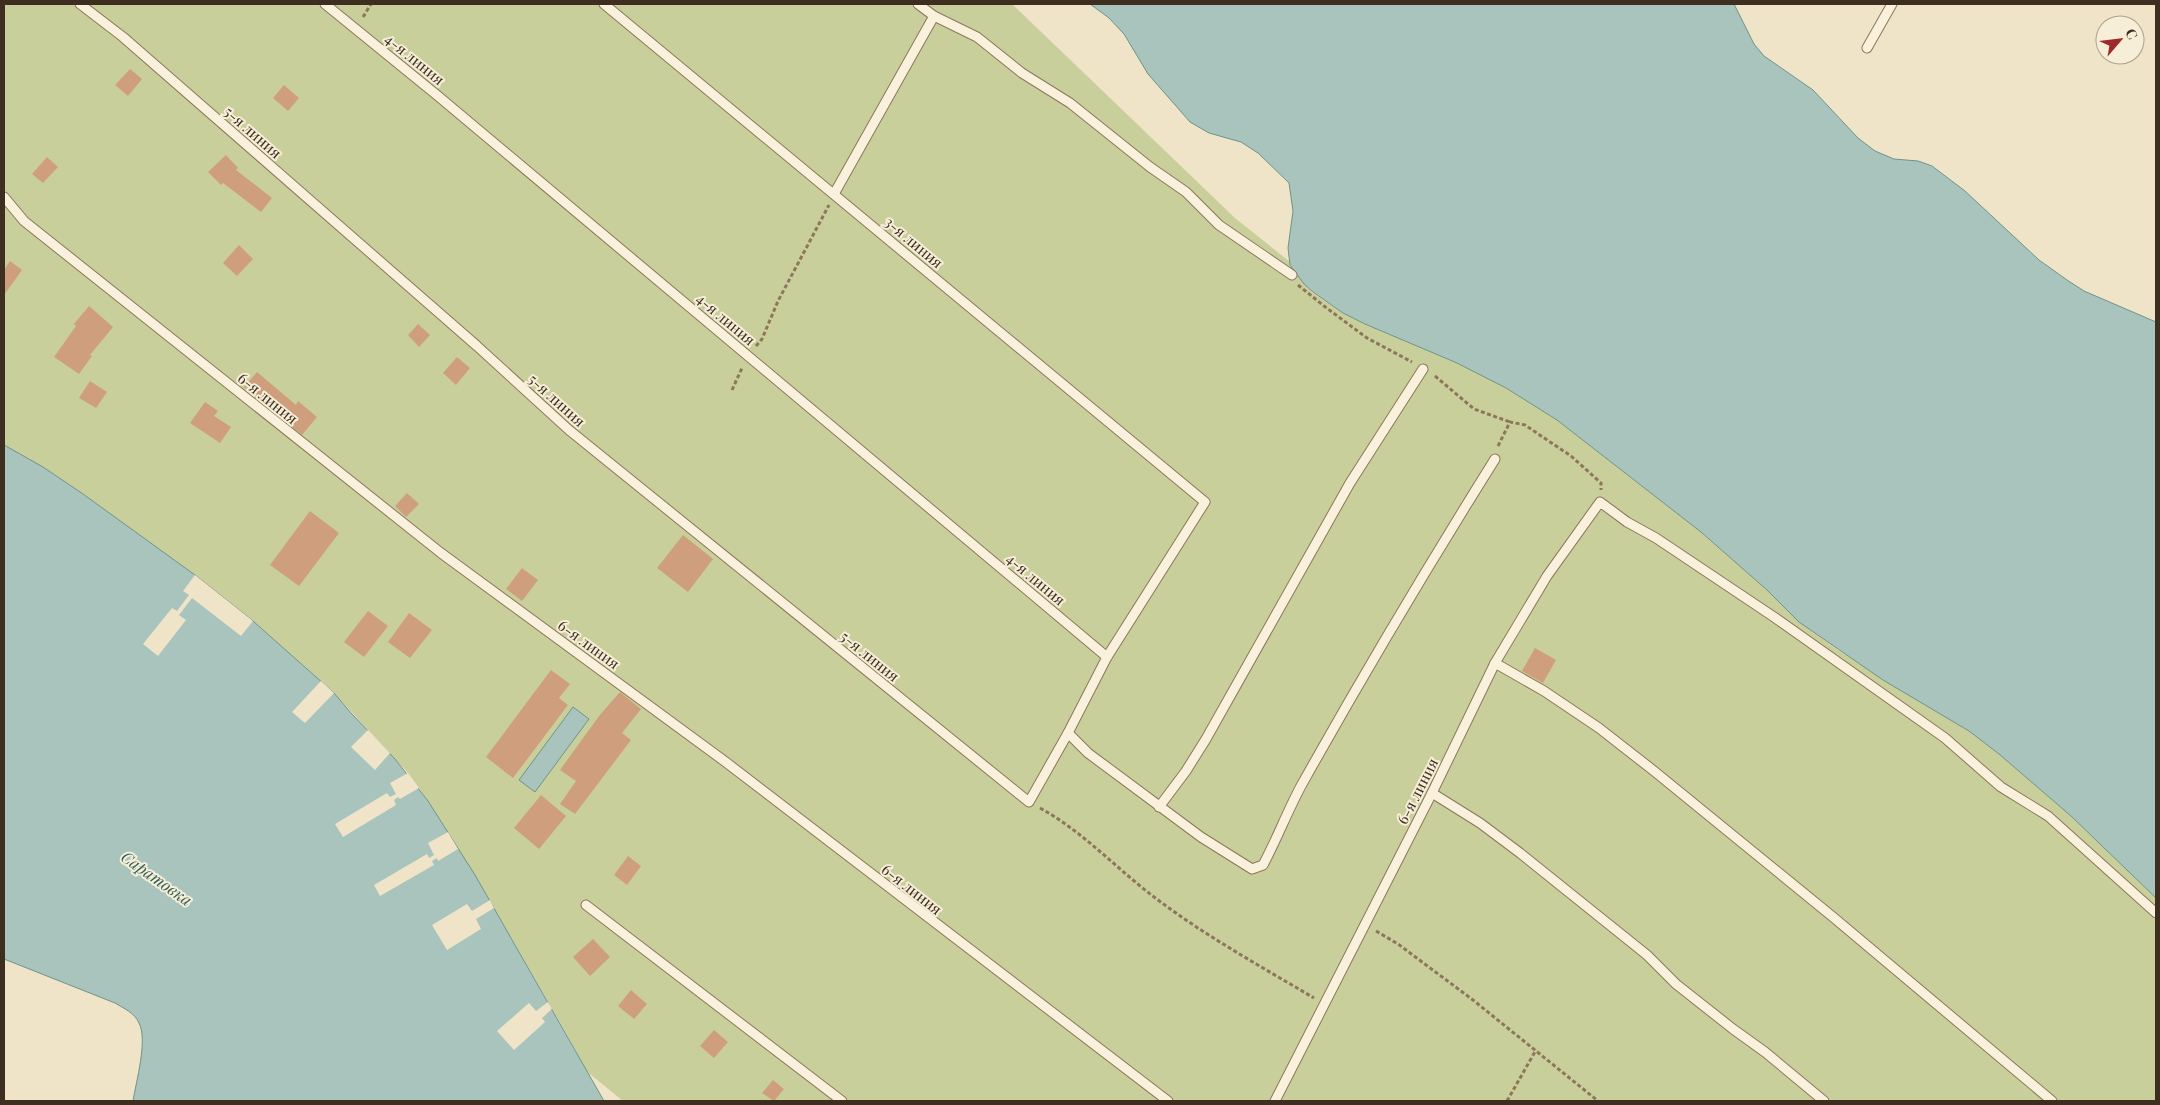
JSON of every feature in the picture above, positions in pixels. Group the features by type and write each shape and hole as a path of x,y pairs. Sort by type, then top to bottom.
{"lane":[{"name":"5-я линия","path":"80,4 138,50 477,346 569,430 1028,802"},
{"name":"4-я линия","path":"325,4 438,96 1107,657"},
{"name":"3-я линия","path":"604,4 1205,502 1107,657"},
{"path":"918,4 934,16 976,37 1022,72 1070,103 1150,167 1186,192 1219,225 1292,275"},
{"path":"1867,48 1892,4"},
{"path":"834,194 934,16"},
{"name":"6-я линия","path":"4,198 24,221 441,553 727,763 1168,1101"},
{"path":"1159,807 1186,771 1206,739 1350,483 1423,369"},
{"path":"1068,733 1088,753 1159,807 1235,860 1252,869 1263,865 1300,788 1417,584 1495,459"},
{"path":"1600,502 1627,522 1656,538 1743,596 1945,738 2001,787 2048,816 2156,913"},
{"name":"6-я линия","path":"1275,1101 1432,793 1495,663 1547,576 1600,502"},
{"path":"1028,802 1068,733 1107,657"},
{"path":"1495,663 1544,691 1575,712 1654,771 1833,917 2052,1101"},
{"path":"1432,793 1480,822 1520,853 1647,955 1676,984 1765,1052 1824,1101"},
{"path":"586,905 842,1101"}],"path":[{"path":"732,390 748,356 762,339 778,301 834,194"},
{"path":"1292,275 1301,289 1367,338 1423,369 1448,386 1474,409 1510,422 1525,425 1586,468 1601,483 1600,502"},
{"path":"1495,459 1495,452 1510,422"},
{"path":"1028,802 1048,813 1114,863 1152,896 1199,930 1324,1004"},
{"path":"1365,924 1398,944 1434,971 1598,1101"},
{"path":"1507,1101 1536,1050"}],"green space":[{"path":"4,4 1012,4 1235,218 1290,262 1304,284 1313,293 1343,313 1365,324 1457,363 1506,388 1557,420 1701,532 1767,590 1799,622 1838,650 1969,731 1999,754 2071,816 2156,898 2156,1101 623,1101 585,1070 574,1047 494,908 428,801 408,773 334,693 253,621 195,575 43,467 4,445"}],"water":[{"path":"1090,4 1734,4 1754,44 1764,56 1813,90 1858,138 1875,151 1894,159 1918,161 1932,166 1965,191 2039,260 2067,280 2084,291 2156,322 2156,898 2071,816 1999,754 1969,731 1883,680 1799,622 1767,590 1701,532 1557,420 1506,388 1457,363 1343,313 1313,292 1304,284 1290,265 1288,248 1293,211 1289,183 1258,153 1241,142 1209,133 1190,122 1148,74 1124,34 1109,18"},
{"name":"Саратовка","path":"4,445 43,467 83,494 195,575 253,621 334,693 395,759 428,801 475,875 604,1101 133,1101 142,1050 141,1030 135,1016 115,1003 4,959"},
{"path":"573,707 589,719 535,792 519,780"}],"pier":[{"path":"195,575 253,621 241,636 192,598 179,615 186,620 158,656 143,644 172,608 177,611 189,595 183,591"},
{"path":"321,681 334,693 305,723 292,712"},
{"path":"368,730 390,753 375,770 351,747"},
{"path":"408,773 419,788 400,799 398,797 394,800 396,805 343,837 335,824 387,793 390,797 396,794 390,783"},
{"path":"448,832 458,849 438,861 437,858 432,861 434,865 380,896 374,885 427,854 429,858 434,855 428,843"},
{"path":"490,900 494,908 476,919 481,929 447,950 432,925 467,904 472,911"},
{"path":"548,1002 552,1009 542,1018 545,1022 514,1050 497,1031 529,1003 536,1011"}],"building":[{"path":"130,69 142,79 128,96 115,85"},
{"path":"284,85 299,98 288,111 273,98"},
{"path":"226,155 238,168 236,170 272,198 261,212 223,183 221,185 208,172"},
{"path":"47,157 58,167 43,183 32,174"},
{"path":"239,245 253,259 237,276 223,263"},
{"path":"10,261 22,270 4,295 4,270"},
{"path":"89,306 113,327 90,355 92,356 79,374 54,357 76,326 74,324"},
{"path":"418,324 430,335 419,347 408,335"},
{"path":"457,357 470,368 456,385 443,373"},
{"path":"257,372 296,405 298,401 317,417 302,435 244,387"},
{"path":"90,381 107,392 96,408 79,398"},
{"path":"205,402 218,411 214,416 231,427 220,443 190,423"},
{"path":"407,493 419,504 406,517 395,506"},
{"path":"310,511 339,533 299,586 270,565"},
{"path":"683,535 713,559 688,592 657,568"},
{"path":"522,568 538,580 522,601 506,589"},
{"path":"368,611 388,626 364,657 344,642"},
{"path":"409,613 432,630 410,658 388,642"},
{"path":"1535,648 1556,660 1543,683 1522,671"},
{"path":"551,670 570,684 559,698 568,705 513,778 486,757"},
{"path":"620,692 641,709 622,733 631,740 575,814 560,804 576,781 560,770 599,716"},
{"path":"541,795 566,816 539,849 514,828"},
{"path":"628,856 641,866 627,885 614,875"},
{"path":"593,939 610,957 590,976 573,957"},
{"path":"631,990 647,1004 634,1019 618,1006"},
{"path":"714,1030 728,1042 714,1058 700,1046"},
{"path":"773,1080 784,1089 774,1101 762,1093"}]}
